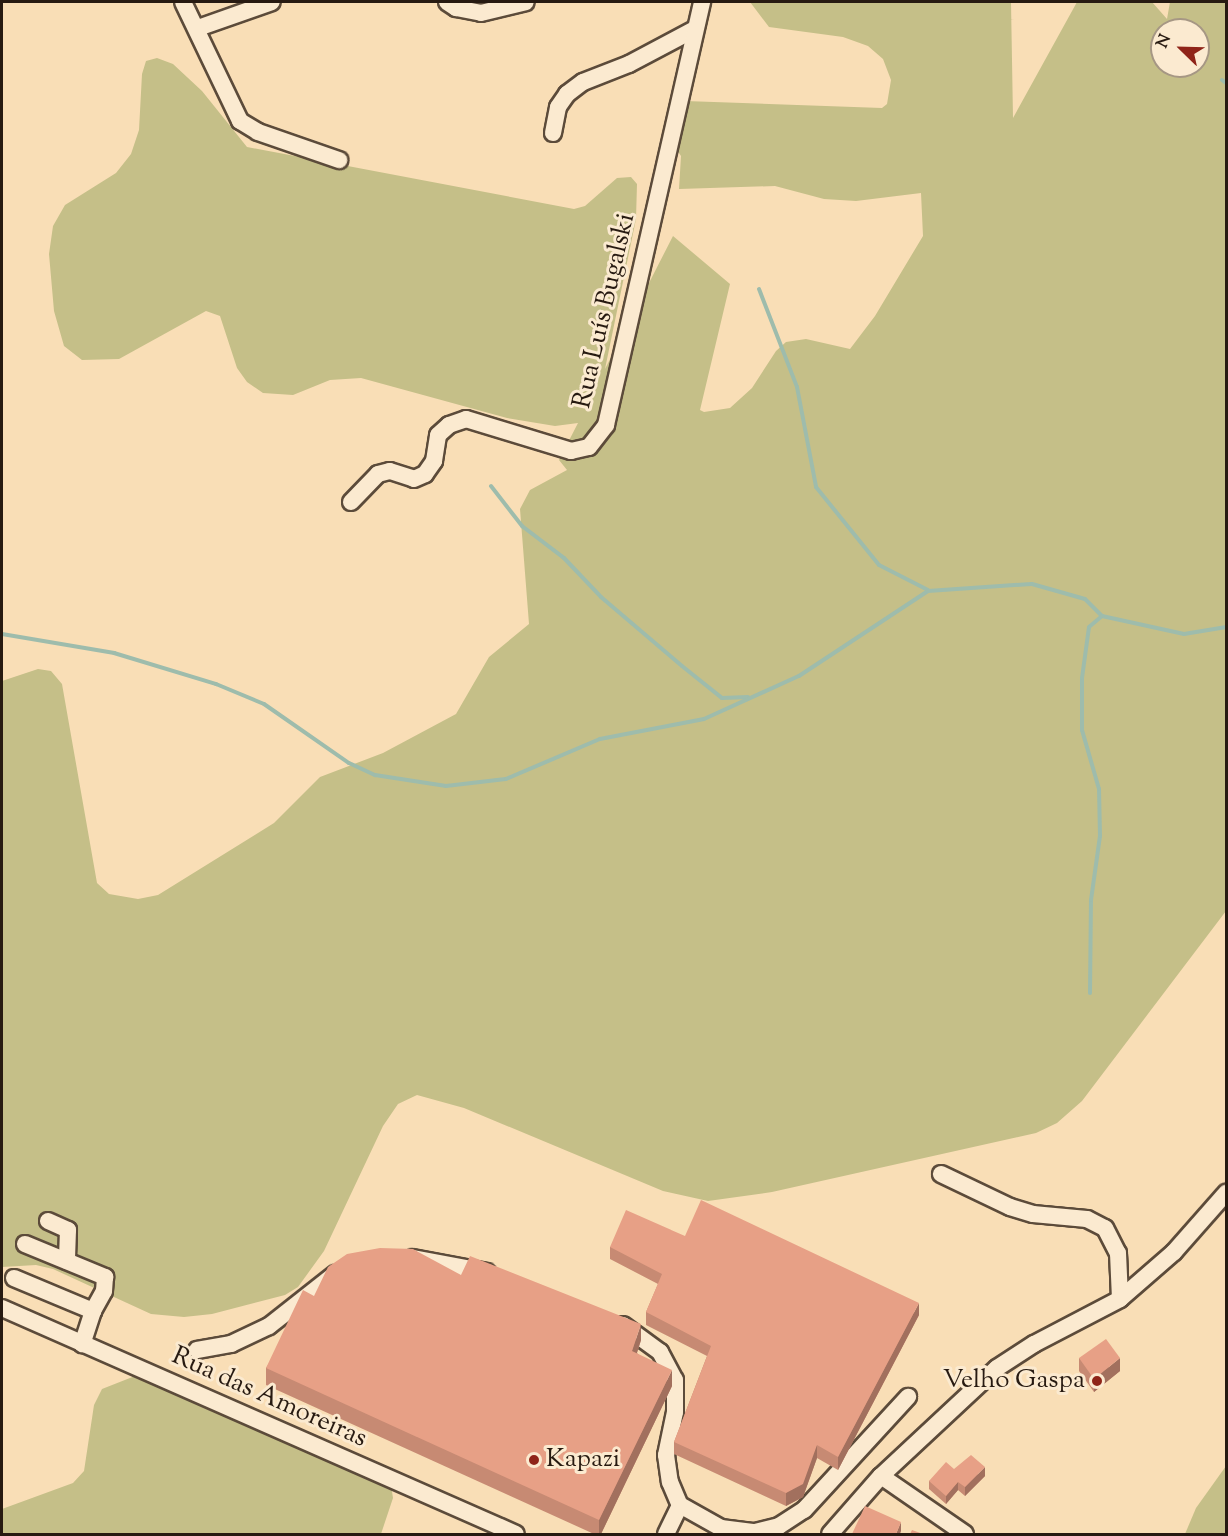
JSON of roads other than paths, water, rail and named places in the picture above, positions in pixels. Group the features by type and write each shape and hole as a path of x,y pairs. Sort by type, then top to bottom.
{"street":[{"path":"183,2 198,28 240,121 258,132 339,160"},
{"path":"198,28 272,2"},
{"path":"447,2 456,8 481,13 526,2"},
{"name":"Rua Luís Bugalski","path":"351,502 378,474 390,471 414,479 425,474 434,461 438,435 449,424 466,419 571,451 589,447 606,425 702,2"},
{"path":"553,133 558,107 575,88 695,29"},
{"path":"941,1174 1010,1207 1032,1214 1087,1219 1105,1228 1118,1253 1120,1299"},
{"path":"830,1534 880,1476 997,1368 1034,1344 1120,1299 1174,1252 1227,1192"},
{"path":"48,1221 68,1230 68,1261"},
{"path":"25,1244 105,1277 104,1291 93,1311 82,1344"},
{"path":"393,1259 424,1258 505,1277"},
{"path":"197,1350 231,1344 268,1326 302,1304 328,1277 347,1268"},
{"path":"14,1278 93,1311"},
{"name":"Rua das Amoreiras","path":"2,1308 516,1534"},
{"path":"610,1319 631,1328 660,1352 675,1380 675,1412 666,1455 670,1482 680,1505 721,1528 755,1532 779,1526 804,1510 908,1397"},
{"path":"880,1476 965,1534"},
{"path":"666,1534 680,1505"}],"waterway":[{"path":"1222,80 1226,83"},
{"path":"759,289 797,387 816,487 879,565 928,590"},
{"path":"491,486 522,526 564,558 601,597 682,666 722,698 748,697"},
{"path":"2,634 114,653 216,684 264,704 349,763 375,775 446,786 506,779 600,739 704,719 799,676 928,591 1032,584 1085,599 1102,616 1184,634 1226,627"},
{"path":"1090,993 1091,900 1100,836 1099,789 1082,730 1082,678 1089,627 1102,616"}],"place":[{"name":"Velho Gaspa","path":"1097,1381"},
{"name":"Kapazi","path":"534,1460"}]}
